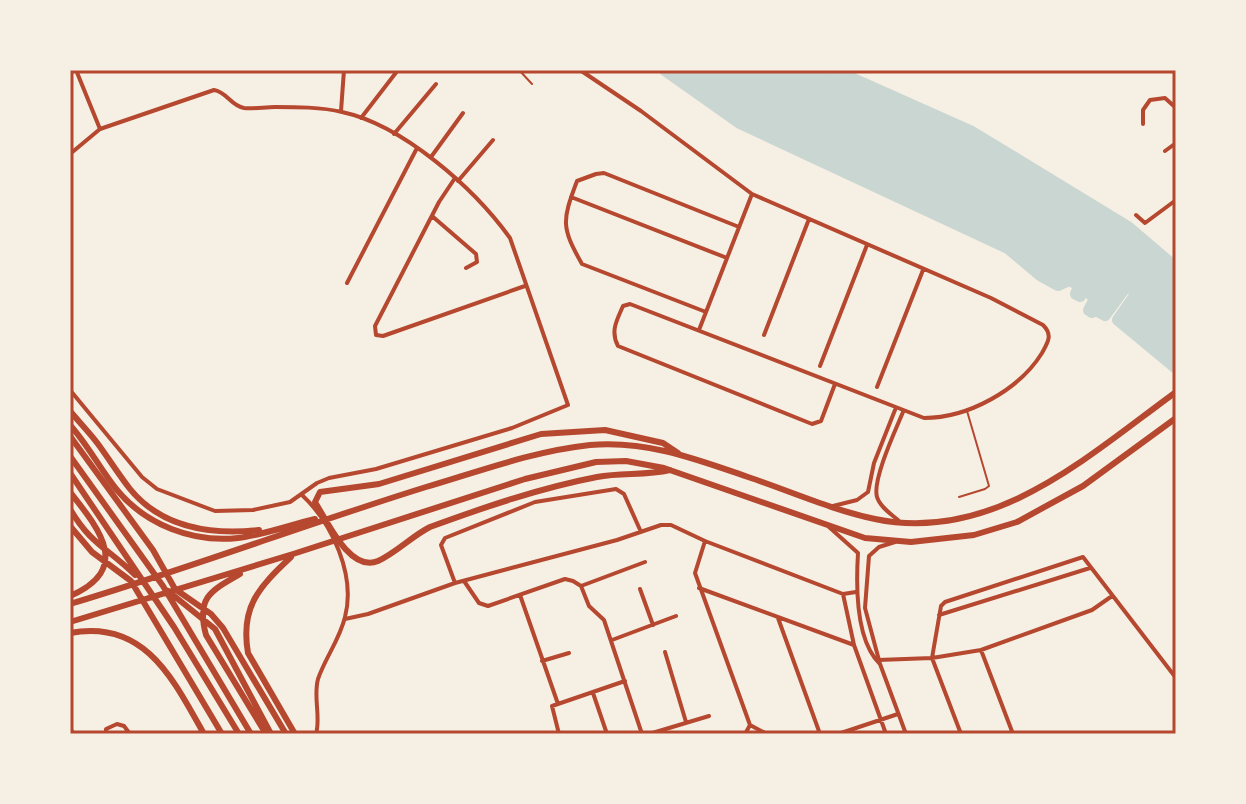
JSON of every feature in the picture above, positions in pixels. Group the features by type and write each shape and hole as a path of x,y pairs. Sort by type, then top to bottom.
{"highway":[{"path":"71,600 189,566 303,524 558,449 618,443 679,453 875,519 901,523 946,521 1007,505 1072,469 1176,392"},
{"path":"70,411 132,491 166,517 197,529 221,533 303,524"},
{"path":"70,622 525,479 588,463 626,461 670,470 865,538 945,540 974,535 1017,522 1083,486 1176,418"},
{"path":"70,425 153,550 175,589 211,614 223,628 286,734"},
{"path":"670,470 648,475 602,476 555,486 430,527 377,562 361,563 351,557 315,502 320,492 379,484 541,434 605,430 663,443 679,453"},
{"path":"70,436 131,504 170,529 222,539 249,536 276,528"},
{"path":"70,456 163,586 251,734"},
{"path":"70,473 239,734"},
{"path":"70,492 96,528 107,556 97,581 71,600"},
{"path":"70,509 94,543 130,569 146,586"},
{"path":"70,526 92,552 131,581 220,732"},
{"path":"293,554 257,592 248,611 245,638 252,662 295,734"},
{"path":"252,567 216,588 208,596 201,612 206,635 268,734"},
{"path":"163,586 215,629 268,734"},
{"path":"70,633 98,631 129,639 157,660 174,681 205,734"}],"street":[{"path":"76,70 100,129"},
{"path":"341,111 343,70"},
{"path":"361,118 397,70"},
{"path":"580,70 641,111 752,194 991,298 1049,331 1050,339 1020,380 966,409 938,418 924,418 626,304 615,325 614,339 618,346 812,424 821,421 835,384"},
{"path":"394,134 436,84"},
{"path":"70,154 100,129 214,90 221,91 236,105 245,108 341,111 394,134 431,157 456,179 493,215 510,238 568,405 512,428 376,469 329,478 302,495 271,507 215,511 157,489 142,477 70,390"},
{"path":"1143,124 1143,110 1150,100 1165,98 1176,108"},
{"path":"431,157 463,113"},
{"path":"493,140 456,179 432,216 375,326 376,335 383,336 525,286"},
{"path":"1165,151 1176,143"},
{"path":"347,283 417,148"},
{"path":"706,312 582,264 564,227 577,181 604,173 739,227"},
{"path":"698,331 752,194"},
{"path":"571,197 727,258"},
{"path":"1136,215 1145,223 1176,200"},
{"path":"432,216 476,254 477,262 466,268"},
{"path":"764,335 809,219"},
{"path":"820,366 867,244"},
{"path":"877,387 924,269"},
{"path":"833,506 857,500 868,492 874,463 895,409"},
{"path":"901,523 881,504 876,492 884,458 903,412"},
{"path":"455,583 442,541 535,502 616,489 624,494 641,532"},
{"path":"302,495 311,504 343,558 348,589 345,619 318,680 316,734"},
{"path":"345,619 368,614 455,583 661,525 671,525 843,594 856,592"},
{"path":"828,526 858,553 857,611 906,734"},
{"path":"705,541 695,573 699,588 750,725 767,734"},
{"path":"878,661 865,608 869,556 879,547 897,541"},
{"path":"961,734 932,658 941,606 945,602 1083,557 1176,678"},
{"path":"581,586 645,562"},
{"path":"939,615 1091,567"},
{"path":"464,581 484,605 565,579 581,586 589,606 604,620 642,734"},
{"path":"699,588 854,645"},
{"path":"640,589 653,625"},
{"path":"843,594 854,645 886,734"},
{"path":"520,595 558,704"},
{"path":"878,661 932,658 981,650 1092,610 1112,596"},
{"path":"612,640 676,616"},
{"path":"778,618 820,734"},
{"path":"981,650 1013,734"},
{"path":"665,652 686,722"},
{"path":"542,661 569,653"},
{"path":"559,734 550,709 625,681"},
{"path":"593,693 607,734"},
{"path":"838,734 898,714"},
{"path":"649,734 709,716"},
{"path":"106,734 106,729 117,724 124,726 130,734"},
{"path":"745,734 750,725"}],"lane":[{"path":"519,70 532,84"},
{"path":"959,497 987,488 989,483 966,409"}],"shaded area":[{"path":"665,70 833,70 972,132 1128,227 1176,268 1176,368 1118,320 1137,293 1127,286 1105,315 1092,312 1089,310 1095,299 1085,288 1080,296 1076,294 1080,285 1069,280 1058,285 1040,275 1008,248 740,123"}],"waterway":[{"path":"665,70 740,123 1008,248 1040,275 1058,285 1069,280 1080,285 1076,294 1080,296 1085,288 1095,299 1089,310 1092,312 1094,309 1105,315 1127,285 1137,293 1118,320 1176,368"},
{"path":"833,70 972,132 1128,227 1176,268"}]}
